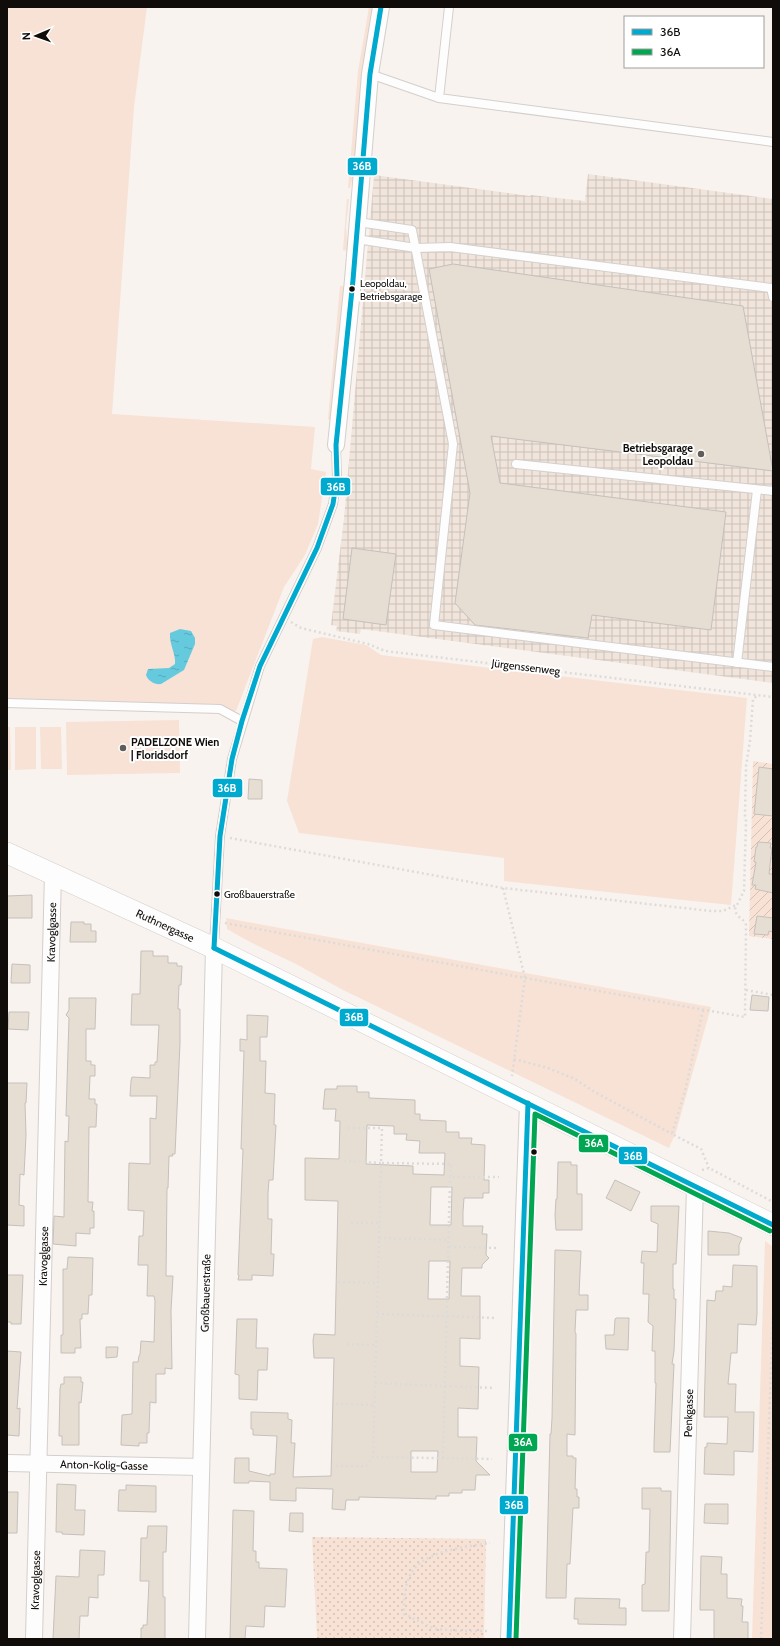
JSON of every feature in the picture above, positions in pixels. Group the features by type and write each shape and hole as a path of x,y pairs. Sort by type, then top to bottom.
{"street":[{"path":"336,445 358,222 370,74 381,7"},
{"name":"Ruthnergasse","path":"7,853 214,948 773,1225"},
{"name":"Kravoglgasse","path":"34,1639 53,873"},
{"name":"Großbauerstraße","path":"197,1639 214,948"},
{"path":"509,1639 528,1103"},
{"name":"Penkgasse","path":"682,1639 695,1186"},
{"name":"Anton-Kolig-Gasse","path":"7,1464 201,1467"}],"lane":[{"path":"439,98 449,7"},
{"path":"370,74 439,98 773,142"},
{"path":"358,222 412,230 453,444 434,625 773,667"},
{"path":"356,239 416,248 450,247 772,288 773,297"},
{"path":"214,948 220,836 232,759 242,721 260,666 317,548 333,504 337,477 336,445"},
{"path":"516,464 773,491"},
{"path":"737,663 757,490"},
{"path":"7,703 220,708 242,721"}],"path":[{"name":"Jürgenssenweg","path":"284,617 302,628 368,644 385,651 773,697"},
{"path":"215,921 745,1017 746,925 745,922 736,914 736,905 744,891 746,766 750,741 753,698 758,695"},
{"path":"220,836 503,888 723,912 736,905"},
{"path":"503,888 525,978 511,1080"},
{"path":"746,990 773,995"},
{"path":"672,1134 685,1091 703,1010"},
{"path":"514,1059 548,1068 575,1078 604,1098 701,1149 709,1168 773,1202"},
{"path":"336,1466 366,1466 373,1457 382,1128 348,1128"},
{"path":"344,1161 451,1164 443,1458"},
{"path":"695,1186 698,1171 709,1168"},
{"path":"450,1177 499,1177"},
{"path":"351,1223 379,1223"},
{"path":"379,1238 449,1240"},
{"path":"449,1247 497,1248"},
{"path":"338,1282 378,1283"},
{"path":"377,1314 496,1318"},
{"path":"761,1639 773,1316"},
{"path":"347,1344 376,1344"},
{"path":"375,1384 494,1388"},
{"path":"336,1404 374,1405"},
{"path":"373,1457 492,1459"},
{"path":"487,1631 435,1629 404,1614 404,1597 409,1577 420,1562 446,1551 490,1543"}],"shaded area":[{"path":"7,7 147,7 134,107 112,414 315,427 311,469 326,472 318,524 305,555 284,587 236,711 8,703"},
{"path":"369,7 374,7 354,174 350,188 348,188 358,71"},
{"path":"588,174 773,199 773,683 361,629 360,634 336,631 337,626 331,625 344,518 374,175 530,196 585,201"},
{"path":"347,199 349,199 346,227 348,251 343,250"},
{"path":"340,286 345,286 332,418 330,420 328,419"},
{"path":"322,637 366,645 381,655 747,698 731,905 504,881 504,858 299,833 287,801 313,639"},
{"name":"PADELZONE Wien | Floridsdorf","path":"179,720 180,773 67,775 66,722"},
{"path":"7,727 10,727 11,770 7,770"},
{"path":"15,727 36,727 36,769 15,770"},
{"path":"40,727 61,727 62,769 41,769"},
{"path":"753,761 773,764 773,939 749,936"},
{"path":"226,918 711,1007 676,1132 669,1148 343,990 296,964 250,942 227,929"},
{"path":"765,1241 773,1247 773,1639 752,1639"},
{"path":"312,1537 486,1539 484,1639 317,1638"}],"water":[{"path":"180,629 191,631 195,638 195,644 184,670 161,684 156,684 148,679 146,675 148,669 169,668 175,664 170,641 170,633"}],"building":[{"name":"Betriebsgarage Leopoldau","path":"453,264 743,306 773,471 491,436 500,483 726,512 711,630 592,615 588,638 475,625 455,603 470,493 429,269"},
{"path":"352,548 396,554 386,625 343,619"},
{"path":"759,767 773,769 773,816 754,814"},
{"path":"249,779 262,780 262,799 248,799"},
{"path":"758,842 771,843 770,848 772,848 769,874 773,874 773,893 755,889 756,885 752,885 756,862 754,862 756,847"},
{"path":"32,895 32,918 7,918 7,896"},
{"path":"757,916 773,918 773,932 769,931 768,935 754,934"},
{"path":"71,922 84,922 84,924 91,924 91,931 96,931 96,942 70,942"},
{"path":"141,951 153,951 153,956 168,956 168,963 177,963 177,966 182,966 181,985 179,985 178,1009 180,1009 180,1043 175,1154 172,1154 173,1156 169,1156 167,1188 166,1276 173,1276 171,1311 172,1369 165,1368 165,1374 156,1374 156,1403 150,1402 149,1433 147,1433 147,1443 139,1443 139,1446 121,1445 122,1415 132,1414 133,1362 138,1362 141,1341 154,1342 155,1301 154,1296 147,1296 148,1265 138,1265 139,1236 143,1236 144,1211 128,1210 129,1163 150,1164 150,1118 156,1119 157,1096 130,1096 132,1077 150,1078 150,1065 155,1065 155,1062 157,1062 159,1025 131,1025 132,994 140,994"},
{"path":"12,964 30,965 30,983 11,983"},
{"path":"752,995 769,997 768,1011 750,1010"},
{"path":"69,998 96,998 95,1029 86,1029 86,1061 91,1061 91,1065 95,1065 95,1076 90,1076 89,1099 95,1099 95,1104 97,1104 96,1127 89,1127 88,1202 93,1202 92,1211 94,1211 94,1228 90,1228 90,1234 76,1233 76,1246 53,1244 54,1216 64,1217 65,1141 68,1142 69,1116 66,1116 69,1018 66,1015 69,1010"},
{"path":"9,1012 29,1012 28,1030 8,1029"},
{"path":"247,1015 268,1016 267,1037 260,1037 260,1061 266,1061 265,1093 275,1094 274,1125 276,1125 273,1180 269,1180 268,1193 268,1219 272,1219 271,1254 274,1254 273,1276 252,1275 252,1280 238,1280 243,1149 241,1149 244,1051 240,1051 240,1039 247,1040"},
{"path":"7,1083 27,1083 25,1103 26,1135 24,1175 20,1174 19,1205 24,1206 24,1226 7,1225"},
{"path":"337,1086 357,1086 357,1092 369,1092 369,1098 415,1100 415,1114 420,1114 420,1120 446,1121 446,1132 459,1132 459,1138 472,1138 471,1144 485,1145 484,1180 489,1180 489,1193 483,1193 483,1198 464,1198 463,1212 463,1226 483,1226 482,1234 487,1234 486,1255 489,1258 482,1265 482,1268 462,1268 461,1296 480,1296 480,1339 460,1338 460,1366 479,1367 478,1409 458,1408 458,1437 477,1437 476,1461 490,1475 476,1475 475,1490 462,1490 462,1493 449,1493 449,1496 436,1496 436,1499 359,1497 359,1500 346,1500 345,1510 332,1509 333,1489 296,1488 296,1501 270,1500 270,1482 249,1481 249,1483 234,1483 235,1458 249,1458 249,1471 270,1476 270,1474 275,1474 277,1436 253,1435 253,1429 251,1429 251,1412 288,1413 288,1419 292,1420 291,1443 295,1443 293,1477 331,1476 334,1358 314,1358 313,1341 314,1334 335,1335 338,1201 305,1200 305,1158 339,1159 340,1121 335,1121 336,1109 323,1109 325,1089 337,1089","holes":["367,1125 394,1126 394,1134 407,1134 406,1140 420,1141 419,1153 445,1153 444,1175 413,1174 413,1166 366,1164","431,1187 452,1187 451,1225 430,1225","429,1261 450,1261 449,1299 428,1299","411,1451 438,1451 437,1472 411,1472"]},
{"path":"558,1162 571,1162 571,1165 577,1165 577,1194 582,1194 582,1230 556,1230 555,1215"},
{"path":"615,1180 640,1192 631,1211 606,1198"},
{"path":"651,1206 679,1206 676,1264 673,1264 673,1289 674,1299 676,1299 672,1364 674,1364 670,1452 654,1452 656,1383 655,1351 652,1351 653,1326 648,1322 649,1294 643,1294 644,1263 641,1263 642,1251 657,1252 658,1224 651,1221"},
{"path":"708,1231 729,1233 742,1238 739,1245 739,1255 708,1255"},
{"path":"555,1250 581,1251 579,1295 588,1295 588,1310 576,1310 575,1435 567,1434 567,1456 573,1456 573,1458 576,1458 575,1489 577,1489 577,1497 579,1497 579,1508 573,1508 570,1564 567,1564 566,1598 546,1598 550,1434 552,1418"},
{"path":"68,1257 93,1258 92,1295 89,1295 88,1314 82,1314 82,1319 80,1319 81,1348 75,1348 75,1353 61,1353 61,1335 63,1335 63,1269 67,1269"},
{"path":"733,1265 757,1266 756,1325 738,1324 737,1353 731,1353 728,1384 736,1384 735,1412 754,1412 753,1452 734,1451 734,1475 704,1474 705,1447 707,1447 707,1443 727,1444 728,1417 704,1417 707,1300 715,1301 716,1291 723,1291 723,1286 732,1287"},
{"path":"7,1275 23,1275 21,1324 11,1324 11,1322 7,1322"},
{"path":"616,1318 629,1318 628,1350 606,1349 605,1335 614,1335"},
{"path":"237,1319 257,1319 256,1348 268,1348 267,1370 258,1370 257,1400 239,1399 239,1375 235,1374"},
{"path":"106,1347 118,1347 117,1357 106,1358"},
{"path":"7,1351 21,1352 17,1409 20,1408 19,1436 7,1435"},
{"path":"64,1377 81,1377 81,1382 83,1382 81,1403 79,1402 79,1445 62,1445 62,1436 59,1436 60,1389 61,1384 64,1384"},
{"path":"57,1484 76,1485 75,1510 85,1510 84,1535 62,1534 62,1532 56,1532"},
{"path":"126,1485 156,1486 156,1512 118,1511 119,1490 126,1490"},
{"path":"642,1488 661,1488 661,1491 671,1491 669,1611 642,1611 642,1585 645,1584 646,1552 649,1552 650,1509 642,1509"},
{"path":"7,1492 18,1492 17,1533 7,1533"},
{"path":"705,1504 728,1504 728,1524 704,1523"},
{"path":"233,1510 254,1511 253,1551 256,1551 256,1562 259,1562 259,1568 287,1569 285,1607 265,1606 264,1627 246,1626 245,1639 230,1639"},
{"path":"290,1513 303,1513 303,1532 289,1531"},
{"path":"148,1526 167,1526 166,1552 163,1552 165,1639 141,1639 141,1628 143,1628 143,1625 147,1625 149,1581 140,1581 141,1538 147,1538"},
{"path":"80,1550 105,1551 104,1575 98,1575 98,1598 89,1597 88,1616 80,1616 79,1639 53,1639 56,1576 79,1577"},
{"path":"701,1556 722,1557 721,1574 727,1574 727,1598 742,1599 742,1622 748,1622 748,1639 714,1639 714,1610 700,1610"},
{"path":"575,1598 620,1599 619,1608 626,1608 626,1625 578,1624 578,1619 574,1619"}],"transit line":[{"name":"36B","path":"214,948 220,836 232,759 242,721 260,666 317,548 333,504 337,477 336,445 353,280 370,74 381,7"},
{"name":"36B","path":"214,948 773,1225"},
{"name":"36B","path":"509,1639 528,1103"},
{"name":"36A","path":"516,1639 535,1114 770,1231"}],"place":[{"name":"Leopoldau, Betriebsgarage","path":"352,289"},
{"name":"Betriebsgarage Leopoldau","path":"701,454"},
{"name":"PADELZONE Wien | Floridsdorf","path":"123,748"},
{"name":"Großbauerstraße","path":"217,894"}]}
